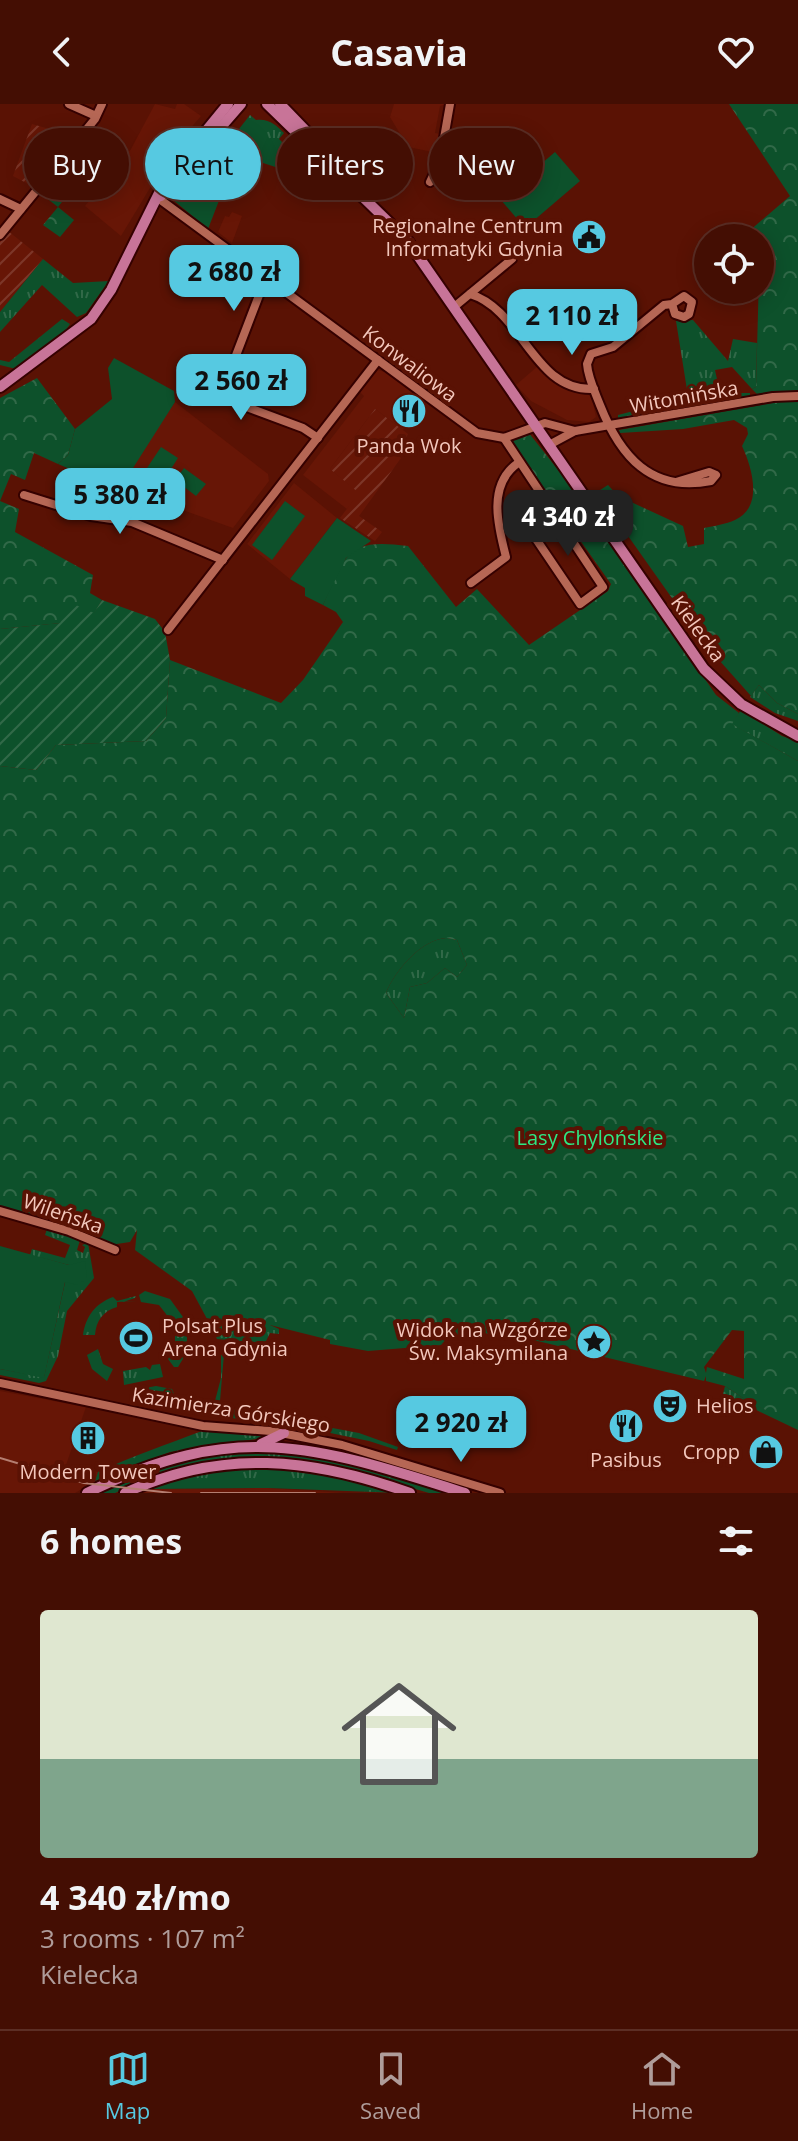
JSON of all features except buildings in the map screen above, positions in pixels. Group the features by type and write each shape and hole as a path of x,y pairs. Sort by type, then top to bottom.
{"main road":[{"path":"207,128 228,104"},
{"path":"220,128 241,104"},
{"path":"267,104 292,128"},
{"path":"280,104 303,128"},
{"path":"0,387 91,319 111,290 157,200"},
{"name":"Kielecka","path":"368,200 399,230 704,669 741,704 798,736"},
{"path":"253,1446 284,1433"},
{"path":"87,1493 168,1459 253,1446 335,1453 465,1493"},
{"path":"125,1493 185,1471 266,1462 332,1469 410,1493"}],"street":[{"path":"69,104 96,116"},
{"path":"0,235 96,116 102,104"},
{"path":"446,128 450,104"},
{"path":"0,199 21,209"},
{"name":"Konwaliowa","path":"161,200 477,433 504,438"},
{"path":"454,307 512,259"},
{"path":"266,277 230,371 232,391 244,406 303,428 318,438"},
{"path":"470,294 492,303 560,382 594,389"},
{"path":"672,304 664,305 613,347 591,354 587,364 609,426 637,467 676,482"},
{"path":"168,630 378,360"},
{"name":"Witomińska","path":"549,445 575,431 773,397 798,396"},
{"name":"Witomińska","path":"535,424 545,423 575,431"},
{"path":"535,424 504,438 603,587 580,604 536,539"},
{"path":"471,583 506,557 497,505 505,479 518,463"},
{"path":"24,495 91,516 132,522 223,560"},
{"name":"Wileńska","path":"0,1211 69,1231 115,1250"},
{"name":"Kazimierza Górskiego","path":"0,1383 203,1426 284,1433 358,1449 500,1493"}],"shaded area":[{"path":"155,104 175,109 177,104 184,104 201,116 191,128 145,128 145,196 121,236 85,206 90,200 129,200 131,149"},
{"path":"394,104 447,104 440,106 436,128 429,128 429,151 413,148 413,128 397,128 390,117"},
{"path":"24,146 24,182 13,176"},
{"path":"232,212 242,216 232,243 218,232 225,216 229,217"},
{"path":"8,231 43,259 0,312 0,240"},
{"path":"538,366 557,383 591,394 596,417 589,422 567,420 531,401 516,385"},
{"path":"377,370 385,372 425,402 403,430 375,409 330,469 360,493 347,509 303,475 364,396 360,392"},
{"path":"175,402 268,474 269,481 233,528 149,498 123,478"},
{"path":"375,409 408,434 395,453 401,458 359,516 382,532 375,541 340,518 359,493 330,469"},
{"path":"294,483 337,518 290,579 247,544"},
{"path":"0,1391 86,1407 66,1465 98,1472 95,1481 75,1493 0,1493"},
{"path":"268,1488 344,1493 140,1493 149,1489"}],"green space":[{"path":"729,104 798,104 798,391 757,394 752,389 756,387 758,304 774,304 774,224 757,224 790,196"},
{"path":"250,115 256,120 269,121 279,128 277,167 261,162 261,128 240,128"},
{"path":"555,152 580,181 525,228 501,200 543,200 543,162"},
{"path":"49,200 64,200 58,207"},
{"path":"173,200 219,200 208,229"},
{"path":"58,207 74,220 60,237 43,225"},
{"path":"43,259 73,283 109,281 86,313 77,317 42,285 0,332 0,312"},
{"path":"62,319 70,324 61,337 16,369 0,365 0,360 9,362"},
{"path":"693,320 728,361 733,339 757,343 756,387 752,389 732,367 715,370 720,393 688,396 676,321"},
{"path":"114,358 174,391 175,402 119,490 58,464 68,455 75,429 112,399 108,368"},
{"path":"37,378 75,429 68,455 58,464 34,453 25,480 11,474 0,501 0,398"},
{"path":"703,393 750,393 750,397 618,420 618,415"},
{"path":"778,402 798,402 798,714 777,703 759,685 751,696 703,642 597,492 608,485 618,496 683,526 688,547 704,544 704,528 735,520 750,506 752,475 742,446 748,434 747,428 734,420 683,429 620,433 619,430"},
{"name":"Lasy Chylońskie","path":"528,432 571,486 716,695 739,713 732,724 798,761 798,1424 752,1404 725,1386 706,1381 706,1376 704,1381 525,1338 467,1331 454,1339 447,1338 441,1345 368,1351 330,1344 330,1340 270,1325 252,1325 242,1334 239,1333 240,1322 232,1321 213,1330 192,1291 135,1250 137,1230 130,1242 110,1245 67,1227 0,1207 0,766 36,770 56,745 146,741 166,718 170,660 281,703 303,680 343,622 336,612 323,605 344,561 360,547 388,544 408,546 456,607 477,589 529,645 608,591 611,584 512,444 515,438","holes":["447,938 457,940 467,965 457,977 445,968 427,983 410,987 404,1018 386,993 390,984 402,966 419,950","732,1330 744,1331 744,1379 707,1367 706,1373 704,1367"]},
{"path":"161,447 178,458 156,492 139,480"},
{"path":"184,468 206,484 196,496 175,480"},
{"path":"0,501 19,509 15,532 93,575 90,593 102,600 94,614 61,623 0,629"},
{"path":"285,501 305,516 272,560 252,545"},
{"path":"337,518 371,541 346,558 323,605 305,596 305,588 290,579"},
{"path":"102,600 155,619 165,632 170,660 166,718 146,741 56,745 36,770 0,766 0,629 60,623 69,602 94,613"},
{"path":"759,685 777,703 798,714 798,721 775,713 750,697"},
{"path":"741,710 782,736 798,741 798,761 731,724"},
{"path":"447,938 457,940 467,965 457,977 445,968 427,983 410,987 404,1018 386,993 390,984 402,966 419,950"},
{"path":"47,1229 80,1240 77,1250 83,1253 85,1247 82,1245 88,1243 94,1278 67,1311 58,1356 46,1381 39,1383 0,1375 0,1369 44,1377 69,1265 30,1255 32,1249 65,1258 70,1245 45,1235"},
{"path":"0,1246 69,1265 85,1261 87,1278 78,1285 65,1282 44,1378 0,1369"},
{"path":"145,1291 170,1299 183,1317 173,1323 159,1305 141,1302 139,1295"},
{"path":"136,1296 117,1302 117,1307 101,1317 95,1335 83,1335 86,1322 96,1307 113,1297 117,1301"},
{"path":"232,1321 240,1322 244,1333 252,1325 270,1325 279,1329 279,1334 270,1333 265,1343 217,1339 213,1330"},
{"path":"187,1335 187,1352 178,1367 174,1367 168,1359 175,1350 175,1336"},
{"path":"98,1349 103,1364 113,1369 107,1381 92,1369 87,1355"},
{"path":"224,1354 220,1401 226,1408 359,1433 398,1447 397,1450 282,1423 211,1416 221,1378 221,1355"},
{"path":"160,1364 163,1377 124,1385 123,1371 146,1367 150,1370 152,1365"},
{"path":"156,1386 172,1389 181,1411 143,1403 134,1394 135,1390"},
{"path":"725,1386 752,1404 793,1420 798,1424 798,1430 723,1394"},
{"path":"400,1403 425,1410 428,1418 425,1425 417,1427 403,1418 404,1414 398,1411"},
{"path":"202,1431 275,1436 170,1452 95,1481 98,1472"},
{"path":"274,1450 337,1458 454,1493 429,1493 334,1465 258,1458 193,1465 148,1478 115,1493 96,1493 182,1462"},
{"path":"278,1466 354,1480 400,1493 268,1488 149,1489 200,1473"}],"railway":[{"path":"0,1458 84,1483 171,1493"},
{"path":"201,1493 315,1493"}],"place":[{"name":"Regionalne Centrum Informatyki Gdynia","path":"589,237"},
{"name":"Panda Wok","path":"409,411"},
{"name":"Polsat Plus Arena Gdynia","path":"136,1338"},
{"name":"Widok na Wzgórze Św. Maksymilana","path":"594,1342"},
{"name":"Helios","path":"670,1406"},
{"name":"Pasibus","path":"626,1426"},
{"name":"Modern Tower","path":"88,1438"},
{"name":"Cropp","path":"766,1452"}]}
